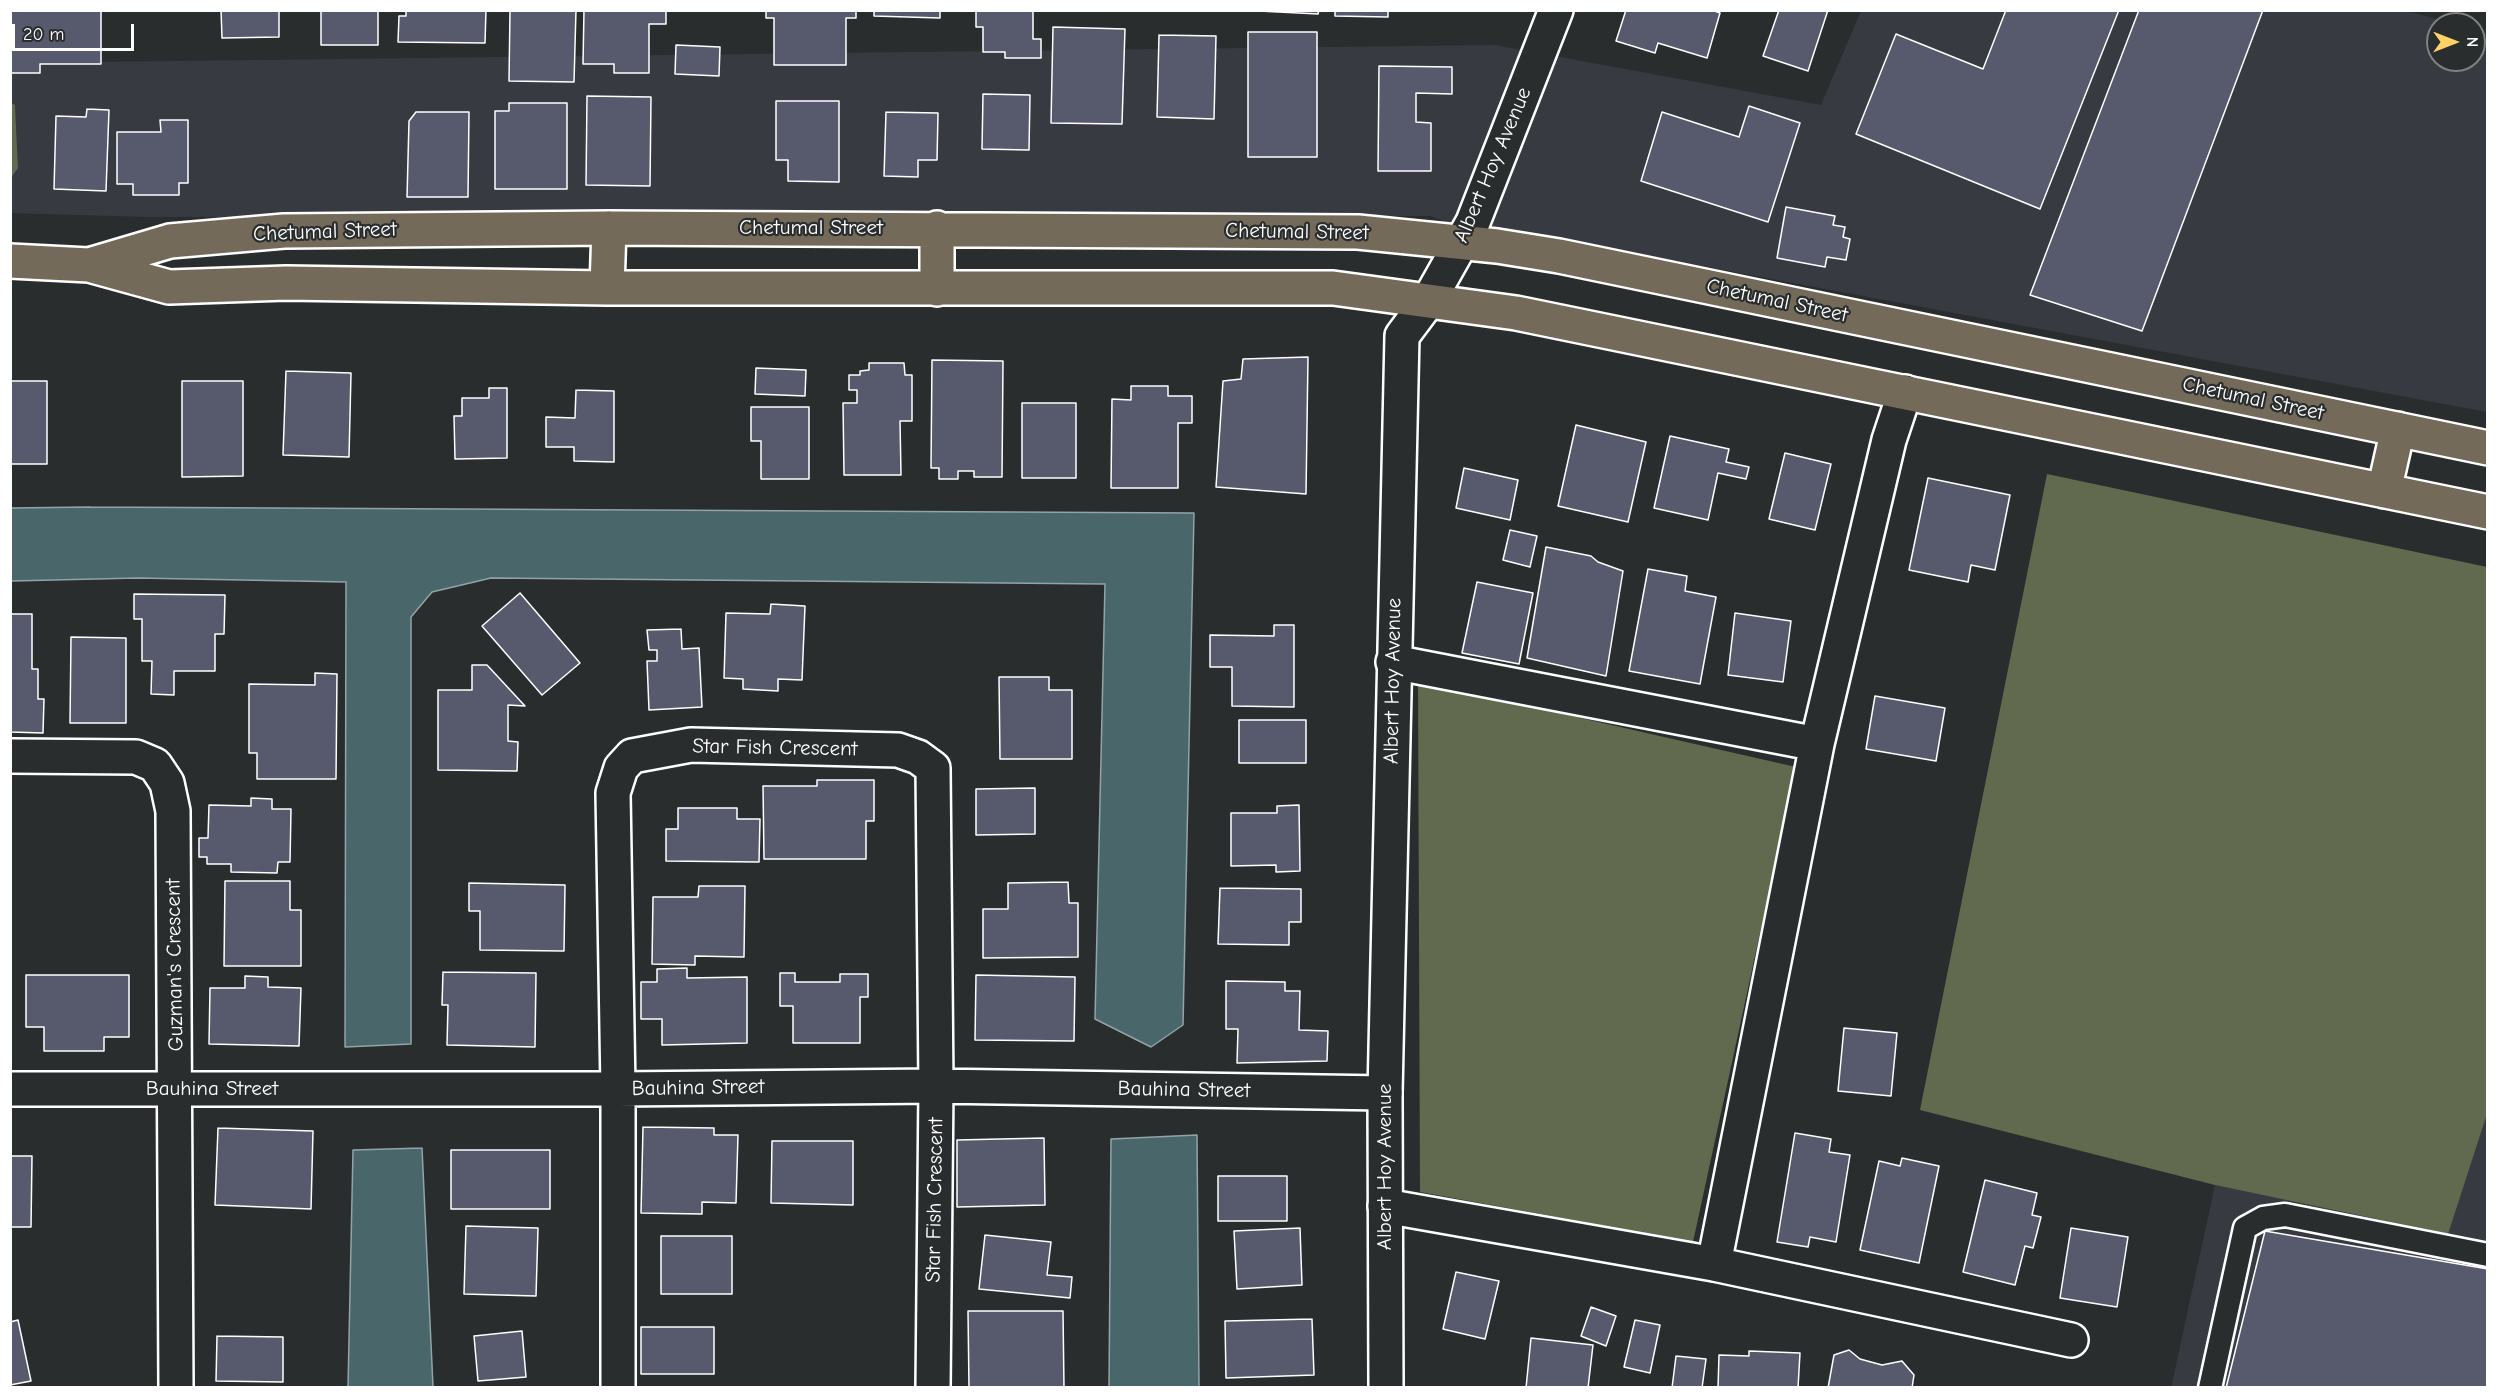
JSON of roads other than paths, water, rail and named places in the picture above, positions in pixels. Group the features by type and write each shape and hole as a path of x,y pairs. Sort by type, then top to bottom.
{"highway":[{"path":"608,288 609,228"},
{"name":"Chetumal Street","path":"89,265 170,241 284,231 937,228 1358,232 1497,246 1559,256 2487,448"},
{"path":"937,228 937,289"},
{"path":"284,231 286,283"},
{"name":"Chetumal Street","path":"10,261 89,265 169,287 286,283 608,288 1333,288 1516,313 2487,512"},
{"path":"2384,491 2398,429"}],"street":[{"name":"Albert Hoy Avenue","path":"1386,1388 1385,1093 1402,336 1429,300 1473,222 1556,10"},
{"path":"1714,1264 1817,744 1889,440 1905,392"},
{"path":"1393,662 1817,744"},
{"name":"Star Fish Crescent","path":"618,1388 618,1089 613,793 621,768 632,756 691,745 898,750 918,758 933,768 936,1086 933,1388"},
{"name":"Guzman's Crescent","path":"10,756 136,757 155,765 167,783 173,811 176,1388"},
{"name":"Bauhina Street","path":"10,1089 618,1089 936,1086 1385,1093"},
{"path":"1385,1206 1714,1264 2071,1340"}],"lane":[{"path":"2210,1388 2245,1228 2263,1218 2285,1215 2487,1256"}],"water":[{"path":"11,508 1194,513 1183,1025 1151,1047 1095,1019 1105,584 491,578 432,592 411,617 411,1044 345,1047 346,582 138,578 11,581"},
{"path":"1197,1135 1199,1387 1109,1387 1111,1139"},
{"path":"422,1148 433,1387 348,1387 353,1150"}]}
